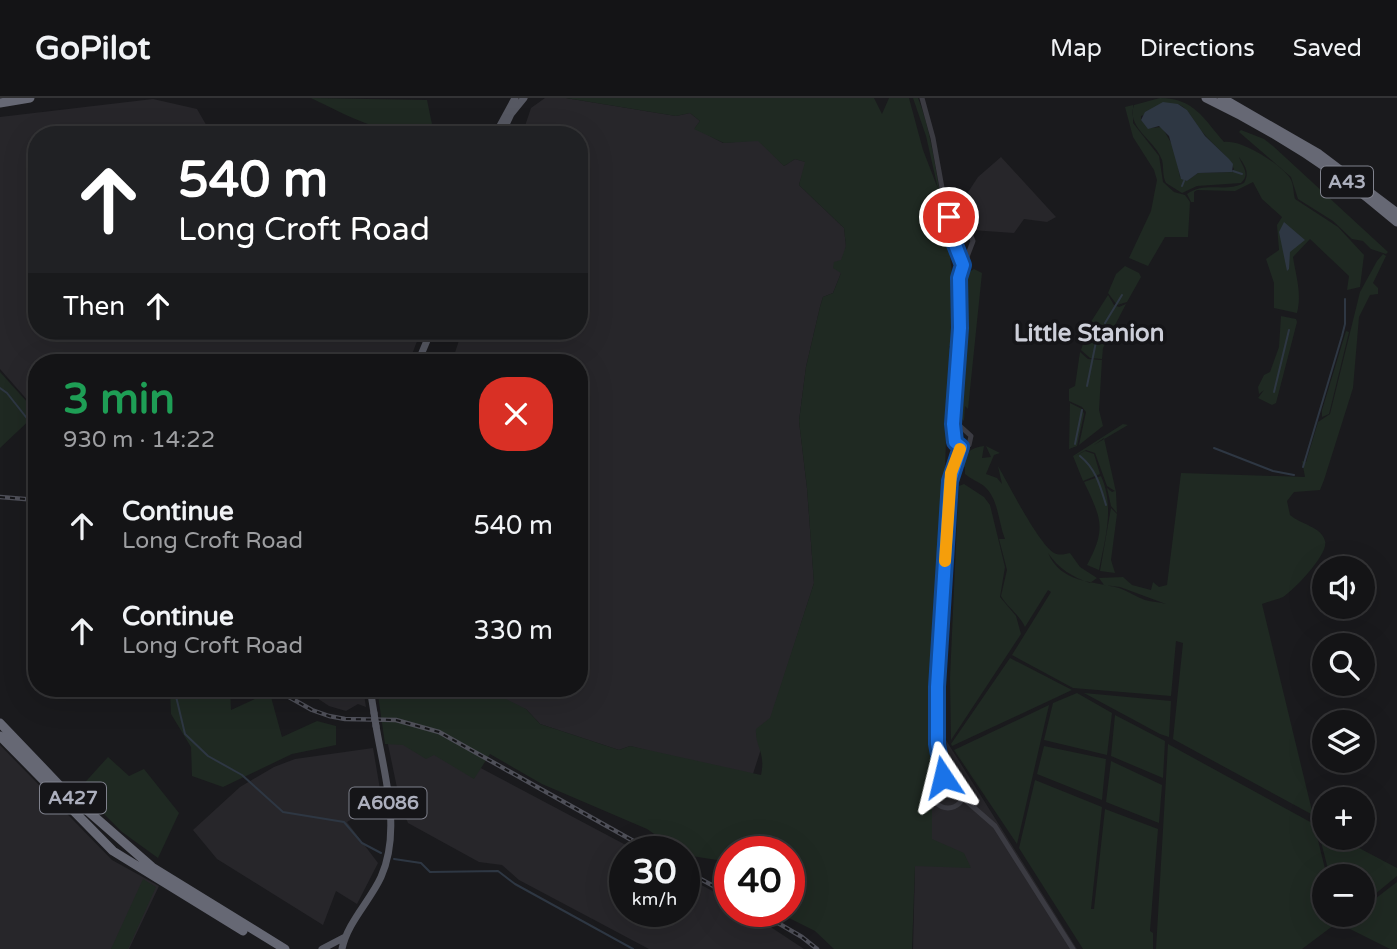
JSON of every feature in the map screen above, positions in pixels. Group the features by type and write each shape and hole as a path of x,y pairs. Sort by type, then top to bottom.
{"highway":[{"path":"0,103 30,98"},
{"name":"A43","path":"1206,98 1255,123 1313,159 1397,222"},
{"name":"A43","path":"1222,98 1319,154 1397,213"},
{"name":"A427","path":"0,723 64,790 154,873 274,949"},
{"name":"A427","path":"0,736 113,851 285,949"}],"main road":[{"path":"500,126 515,98"},
{"path":"505,126 524,98"},
{"name":"A6086","path":"342,949 345,937 380,878 390,842 390,816 371,697"},
{"path":"322,949 345,937"}],"street":[{"path":"922,98 933,138 954,243 963,265"},
{"path":"949,217 962,233 972,238 959,278 960,328 954,415 956,444 967,447 972,439 970,433 963,430 954,415"},
{"path":"954,243 955,237 962,233"},
{"path":"959,250 969,250"},
{"path":"954,437 963,430"},
{"path":"943,777 937,750 937,687 950,481 961,447"},
{"path":"963,798 957,805 949,808 936,802 933,788 943,777 953,777 961,783 963,798 995,826 1073,949"}],"shaded area":[{"path":"311,98 427,100 432,126 374,126"},
{"path":"545,98 566,98 676,116 690,113 700,121 695,128 723,143 759,140 784,166 795,159 806,162 799,185 844,228 846,246 841,273 833,293 823,297 820,307 806,367 799,421 814,583 752,777 630,746 619,750 540,724 526,709 476,697 588,697 588,354 455,354 459,340 588,340 588,126 525,126 531,108"},
{"path":"566,98 874,98 882,114 889,98 909,98 923,150 938,189 926,136 913,98 918,98 926,121 946,231 955,326 954,346 949,346 954,364 949,438 946,440 947,472 933,722 934,762 923,798 932,808 932,839 964,853 971,868 915,866 912,949 834,949 815,931 805,926 805,836 714,836 714,860 700,857 700,836 657,836 647,829 542,784 490,754 474,779 434,755 426,759 403,745 385,744 378,697 502,697 526,709 540,724 619,750 630,746 761,775 762,760 756,729 770,718 814,583 799,421 806,367 820,307 823,297 833,293 841,273 833,268 834,262 841,260 846,246 844,228 799,185 805,162 795,159 784,166 758,141 724,143 694,129 700,121 690,113 676,116"},
{"path":"1160,98 1182,102 1197,111 1224,142 1249,148 1285,172 1291,180 1295,199 1338,227 1364,255 1360,287 1347,290 1349,276 1310,239 1293,257 1299,292 1297,313 1274,308 1274,283 1266,259 1279,250 1277,225 1282,217 1262,199 1253,182 1235,191 1197,190 1194,192 1194,202 1191,202 1187,194 1194,190 1244,183 1247,172 1243,163 1239,157 1246,173 1241,183 1197,186 1182,193 1166,183 1162,160 1134,120 1134,105","holes":["1178,104 1228,159 1234,169 1232,172 1198,173 1187,181 1180,177 1174,148 1162,127 1149,128 1141,120 1141,116"]},
{"path":"153,99 197,109 207,126 28,126 28,340 418,340 412,354 28,354 28,401 0,369 0,117"},
{"path":"1133,105 1133,123 1159,156 1163,182 1174,192 1185,195 1190,202 1188,237 1165,237 1148,266 1129,258 1151,211 1157,180 1154,170 1133,137 1125,107"},
{"path":"1241,130 1264,139 1273,146 1388,252 1386,254 1371,249 1363,241 1352,239 1333,221 1298,199 1291,177 1239,132"},
{"path":"1001,157 1056,217 1047,222 1024,219 1014,233 971,230 963,225 957,209 978,177"},
{"path":"1383,254 1386,256 1373,283 1378,288 1378,294 1370,295 1359,317 1353,388 1320,490 1294,492 1287,501 1290,515 1320,532 1325,547 1321,556 1312,556 1312,568 1295,587 1283,597 1262,604 1312,814 1173,739 1183,643 1176,641 1171,696 1073,688 1012,655 1051,592 1048,590 1025,627 1001,596 1007,570 999,539 1005,539 989,491 965,474 965,467 957,467 964,455 984,446 982,458 991,457 986,446 1000,453 994,455 986,474 997,478 1002,484 998,466 1047,547 1056,554 1070,553 1080,567 1097,578 1091,582 1104,585 1099,578 1123,577 1132,585 1151,590 1153,582 1159,587 1167,585 1181,473 1305,477 1302,461 1306,462 1318,422 1330,414 1360,292 1377,261","holes":["1048,553 1061,568 1083,580 1069,575 1054,563","1107,585 1166,604 1145,600"]},
{"path":"1125,266 1139,273 1141,277 1127,302 1117,305 1108,293 1116,274"},
{"path":"974,269 982,273 968,409 965,406 964,421 960,417 959,407 964,286 966,274"},
{"path":"1108,295 1114,305 1119,307 1126,304 1103,348 1102,359 1090,358 1081,350 1089,325"},
{"path":"1281,316 1296,319 1297,322 1276,403 1272,405 1258,398 1264,390 1259,394 1258,387 1264,375 1270,372 1279,347"},
{"path":"1346,331 1349,332 1329,414 1322,417 1322,410"},
{"path":"1080,352 1088,359 1102,360 1099,410 1103,426 1079,445 1086,412 1069,401 1069,389 1075,386"},
{"path":"0,372 28,403 28,422 0,448"},
{"path":"1070,403 1082,409 1084,414 1077,446 1069,449"},
{"path":"1123,424 1128,425 1104,439 1116,492 1117,513 1111,506 1107,488 1115,491 1107,486 1095,453 1086,450 1075,456 1085,451 1094,454 1100,474 1083,481 1073,456"},
{"path":"1101,476 1108,511 1099,570 1087,565 1097,541 1099,523 1098,514 1084,482"},
{"path":"964,484 984,497 990,505 1005,567 1000,597 1016,616 1021,634 951,740 950,678 958,499 959,486"},
{"path":"1111,508 1117,514 1111,560 1115,573 1100,571"},
{"path":"1010,658 1072,690 952,746 951,744"},
{"path":"1077,693 1112,713 1107,755 1044,740 1053,703"},
{"path":"1084,693 1171,701 1169,737 1160,734"},
{"path":"170,697 230,697 231,710 257,698 271,697 282,737 317,721 336,726 336,745 292,754 223,787 192,776 191,747 171,714"},
{"path":"316,697 364,697 366,707 358,704 346,711 329,706"},
{"path":"1049,705 1017,844 954,750"},
{"path":"1115,715 1165,741 1163,778 1111,756"},
{"path":"385,730 426,739 609,836 609,927 700,927 700,884 714,892 714,927 771,927 804,949 649,949 519,880 502,865 479,862 408,823 401,807"},
{"path":"944,737 1077,949 913,949 916,826"},
{"path":"1168,744 1312,823 1312,850 1320,850 1324,864 1312,864 1312,927 1331,927 1302,949 1156,949"},
{"path":"0,745 112,860 159,886 129,949 0,949"},
{"path":"1044,746 1106,759 1102,800 1037,774"},
{"path":"373,748 382,801 347,822 378,863 357,904 336,891 323,925 217,859 193,830 240,787 274,767 295,759"},
{"path":"108,757 129,776 144,769 179,813 158,858 122,832 79,789"},
{"path":"1111,761 1162,785 1159,823 1106,802"},
{"path":"1035,780 1102,807 1091,909 1094,909 1105,809 1158,829 1150,931 1153,933 1153,949 1083,949 1019,848"},
{"path":"1323,850 1363,850 1397,868 1397,876 1375,894 1375,864 1327,864"},
{"path":"143,879 156,887 128,949 111,949"},
{"path":"1397,882 1397,949 1390,949 1346,927 1375,927 1375,899"}],"water":[{"path":"1163,102 1178,104 1187,110 1205,136 1233,164 1232,172 1198,173 1187,181 1181,179 1169,136 1159,126 1148,129 1141,120 1145,112"},
{"path":"1284,222 1305,240 1290,252 1287,271 1279,232"}],"waterway":[{"path":"1233,171 1242,174"},
{"path":"1182,186 1184,181"},
{"path":"1105,323 1122,295"},
{"path":"1303,467 1342,336 1345,299"},
{"path":"1274,392 1289,330"},
{"path":"1087,386 1097,337"},
{"path":"0,388 28,420"},
{"path":"1075,444 1082,410"},
{"path":"1214,448 1273,471 1294,475"},
{"path":"1080,456 1094,472 1106,505"},
{"path":"176,697 185,734 208,756 242,775 283,812 344,822 362,843 381,853"},
{"path":"394,859 421,863 430,872 498,871 515,884 633,949"}],"railway":[{"path":"0,497 28,499"},
{"path":"289,697 329,716 396,720 439,732 624,836"},
{"path":"700,879 714,886"},
{"path":"785,927 817,949"}],"slow traffic":[{"path":"945,561 951,473 960,449"}],"district":[{"name":"Little Stanion","path":"1089,333"}],"route":[{"path":"943,777 938,761 937,687 950,481 961,447 955,442 953,424 960,328 959,278 963,265 950,232 949,217"}]}
